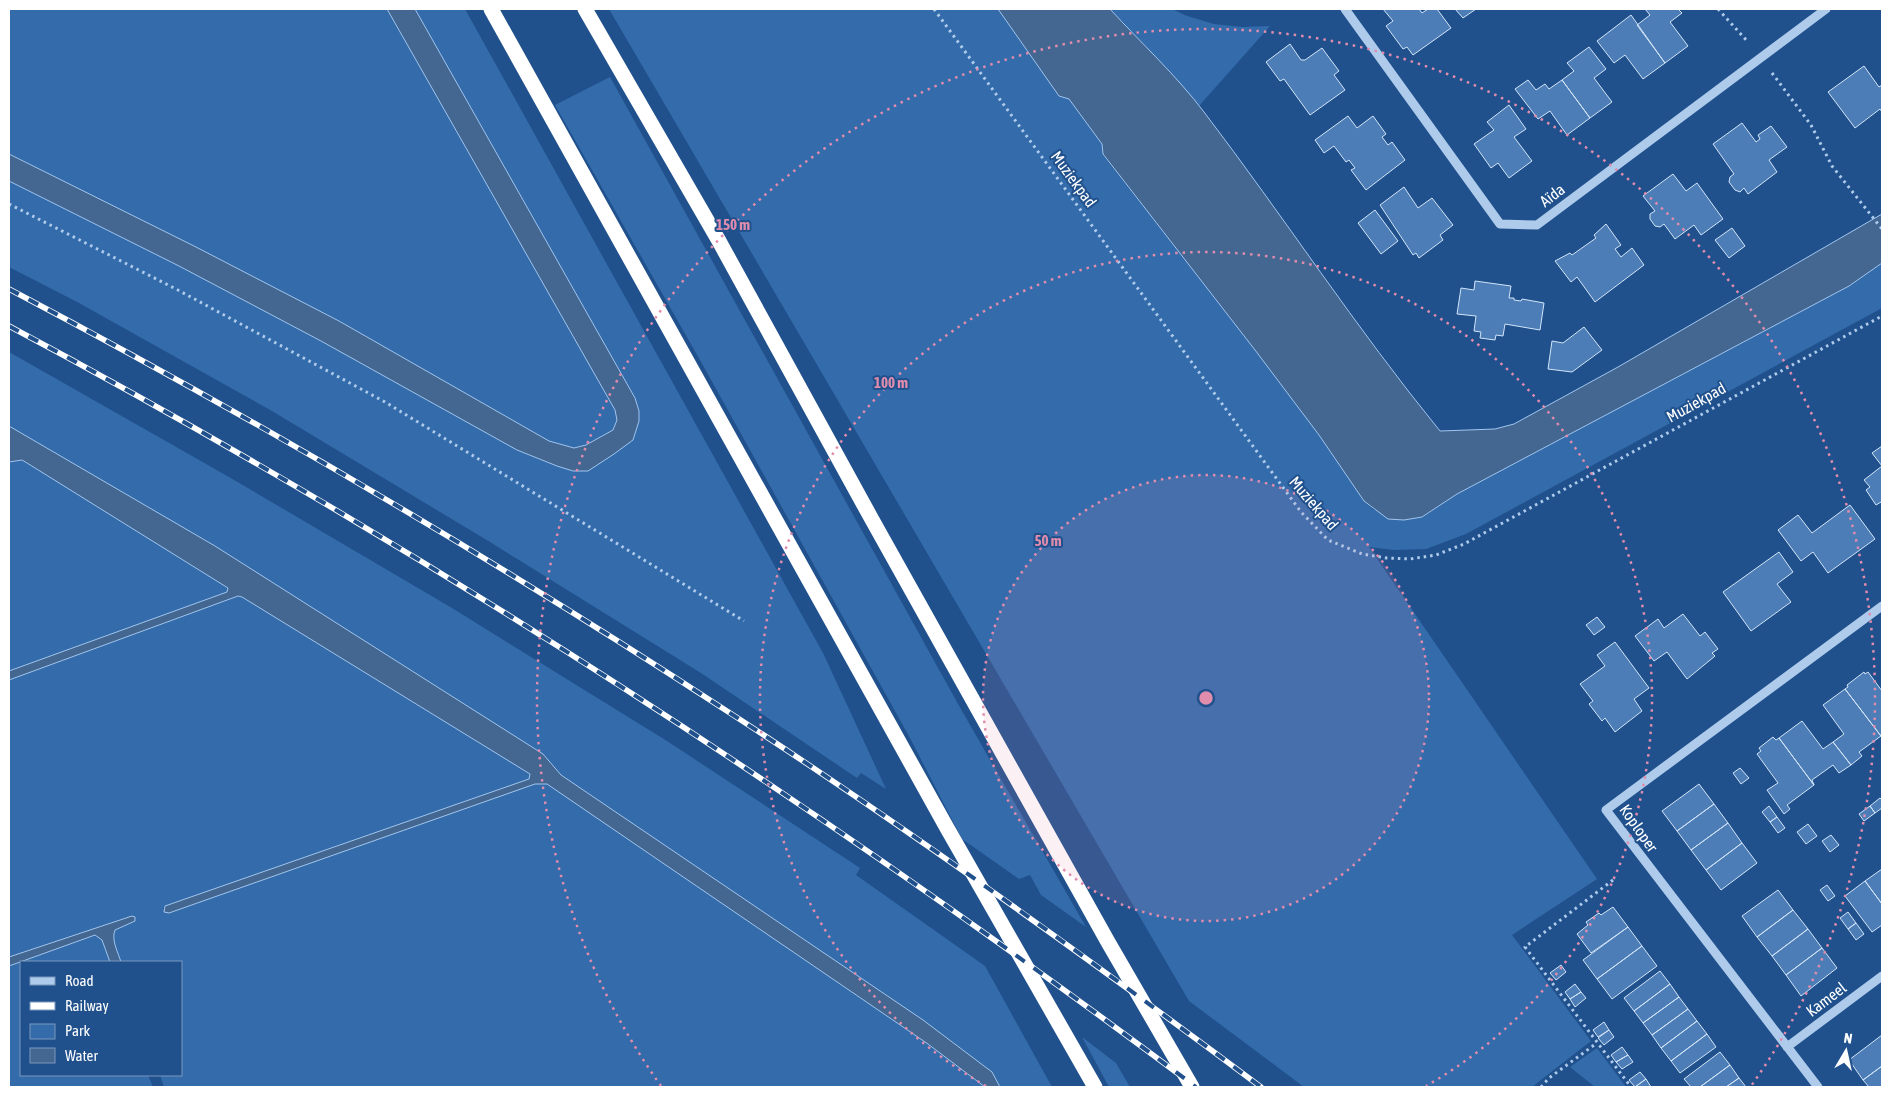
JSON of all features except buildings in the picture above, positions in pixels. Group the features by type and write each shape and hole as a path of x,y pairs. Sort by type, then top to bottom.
{"highway":[{"path":"491,9 947,828 1094,1087"},
{"path":"585,9 718,241 1103,933 1192,1087"}],"street":[{"name":"Aïda","path":"1345,9 1500,224 1537,225 1826,9"},
{"name":"Koploper","path":"1818,1087 1606,810 1882,606"},
{"name":"Kameel","path":"1787,1047 1882,976"}],"path":[{"name":"Muziekpad","path":"934,9 1301,512 1328,540 1362,554 1410,559 1436,555 1464,544 1882,316"},
{"path":"1718,9 1760,57 1811,125 1832,166 1882,229"},
{"path":"9,204 176,289 385,402 744,621"},
{"path":"1613,880 1525,947 1631,1087"},
{"path":"1541,1087 1549,1078 1598,1043"}],"green space":[{"path":"9,9 387,9 615,410 617,420 613,430 586,445 574,448 549,441 339,321 9,154"},
{"path":"415,9 465,9 823,653 886,789 861,773 857,778 701,673 490,542 272,411 79,303 9,267 9,181 179,266 321,341 517,450 573,471 639,411 635,398"},
{"path":"609,9 998,9 1059,96 1069,99 1102,144 1103,155 1255,350 1319,435 1364,501 1374,510 1423,517 1457,494 1849,286 1882,263 1882,308 1466,534 1426,549 1394,550 1369,547 1597,879 1512,935 1591,1041 1532,1087 1304,1087 1189,1001"},
{"path":"1110,9 1172,9 1187,16 1214,24 1242,27 1270,26 1199,106 1170,72"},
{"path":"610,77 962,711 1086,927 1041,895 1030,875 1019,879 962,839 910,738 700,360 555,105"},
{"path":"9,352 229,477 452,608 667,741 860,868 856,875 985,966 1052,1087 1000,1087 992,1072 923,1020 561,775 543,754 215,546 9,426"},
{"path":"22,460 228,588 227,592 9,671 9,462"},
{"path":"238,596 242,597 530,774 529,779 165,906 163,909 535,784 547,784 928,1044 985,1087 164,1087 160,1076 182,1076 182,961 121,961 114,942 115,930 135,921 134,917 132,916 9,957 9,680"},
{"path":"95,935 102,940 110,961 23,961"},
{"path":"20,962 20,1076 148,1076 153,1087 9,1087 9,966"},
{"path":"1082,1037 1116,1063 1130,1087 1109,1087"},
{"path":"1597,1048 1626,1087 1595,1087 1570,1067"}],"water":[{"path":"387,9 415,9 635,398 639,411 639,421 633,440 588,471 573,471 517,450 321,341 179,266 9,181 9,154 339,321 549,441 574,448 586,445 613,430 617,420 615,410"},
{"path":"998,9 1110,9 1170,72 1204,112 1379,352 1440,431 1495,429 1514,424 1618,367 1882,214 1882,263 1849,286 1457,494 1422,517 1404,520 1388,519 1364,501 1319,435 1103,154 1102,144 1069,99 1059,96"},
{"path":"9,426 215,546 543,754 561,775 923,1020 992,1072 1000,1087 985,1087 928,1044 547,784 535,784 169,913 164,912 165,906 529,779 530,774 238,596 9,680 9,671 227,592 228,588 22,460 9,462"},
{"path":"132,916 135,917 135,921 115,930 114,942 121,961 110,961 102,940 95,935 9,966 9,957"}],"railway":[{"path":"9,289 284,440 465,546 642,656 798,758 932,849 1065,943 1261,1087"},
{"path":"9,326 164,411 317,499 468,590 617,684 765,781 910,881 1196,1087"}]}
